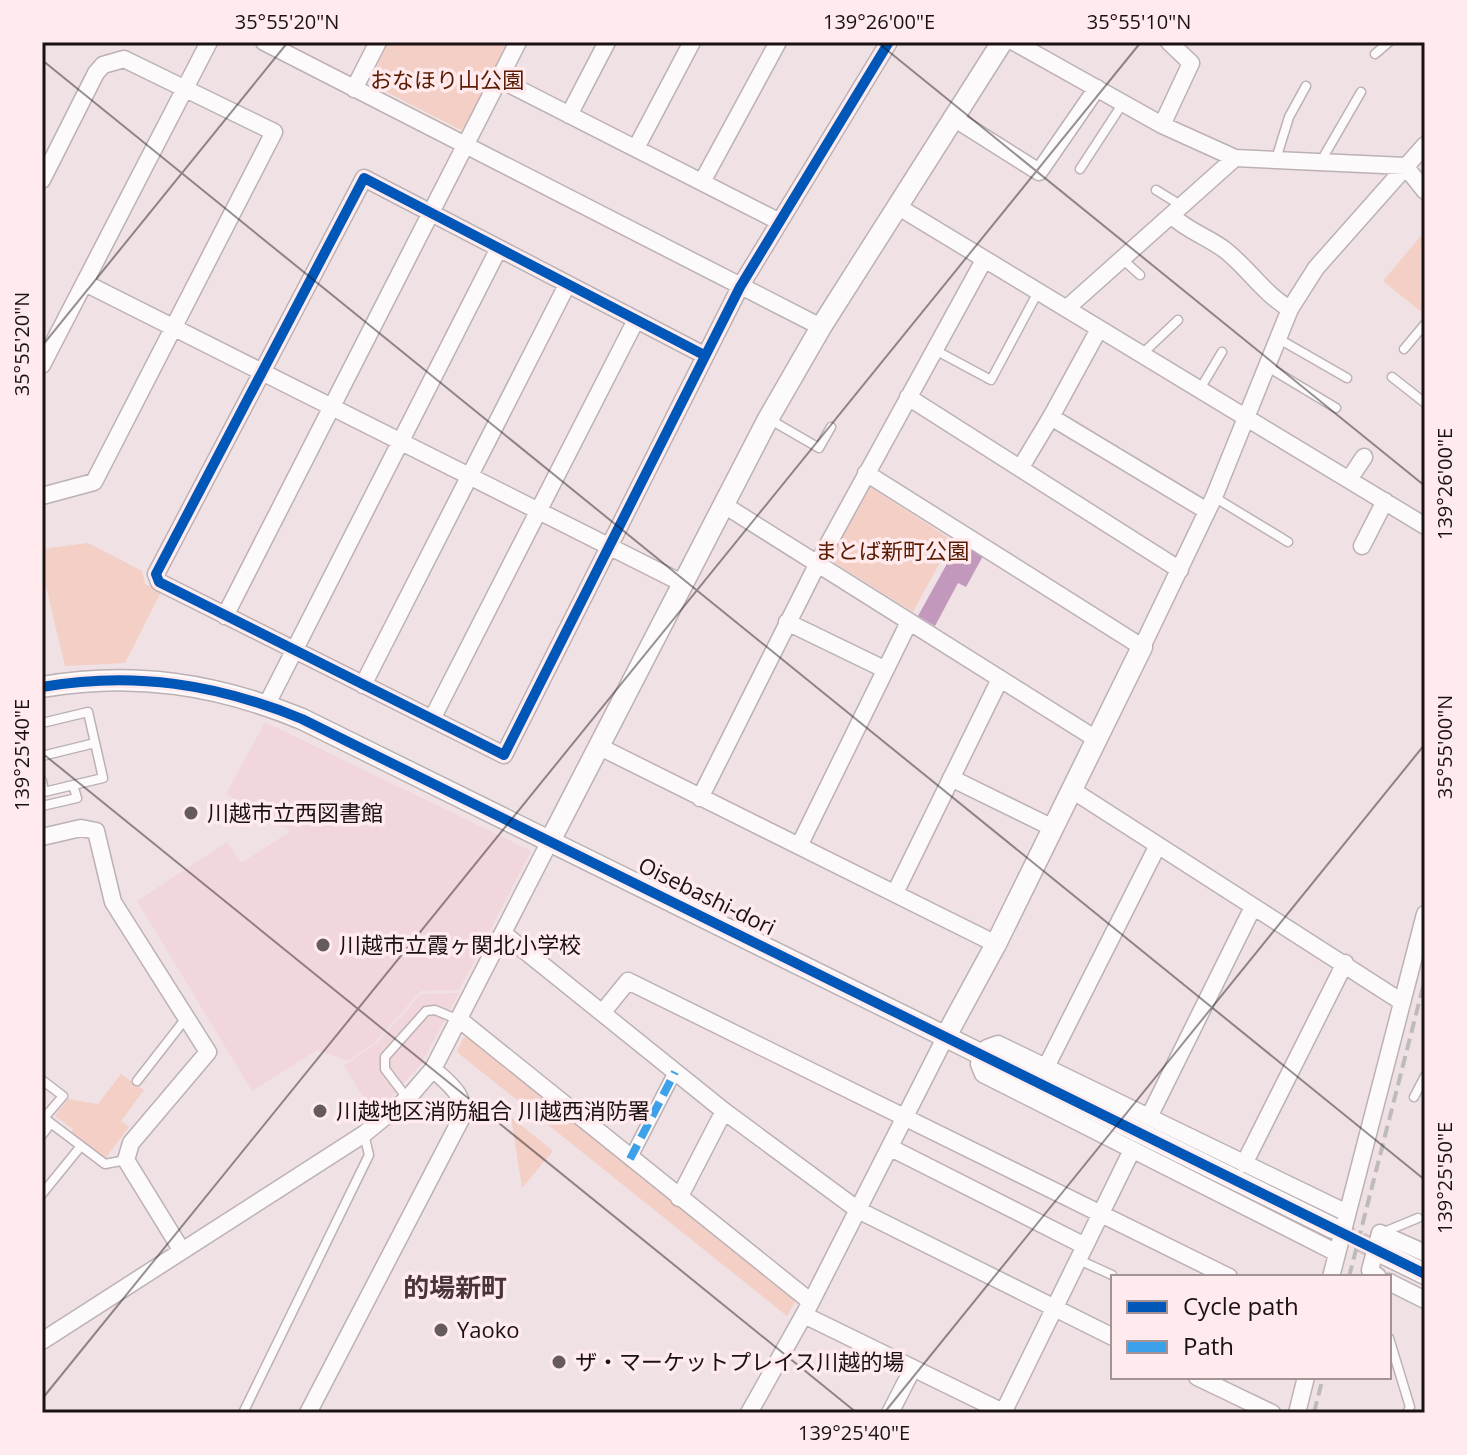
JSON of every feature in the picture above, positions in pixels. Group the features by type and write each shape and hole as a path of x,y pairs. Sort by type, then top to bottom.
{"street":[{"path":"42,365 209,42"},
{"path":"264,42 292,48 354,89 821,327"},
{"path":"354,89 378,42"},
{"path":"225,616 518,42"},
{"path":"569,115 607,42"},
{"path":"636,148 692,42"},
{"path":"702,182 778,42"},
{"path":"704,355 364,178 156,574 159,582 504,755 740,287 889,42"},
{"path":"42,1341 364,1134 408,1098 433,1069 768,419 821,327 1002,42"},
{"path":"1014,42 1162,125 1235,158 1405,166 1425,191"},
{"path":"1162,125 1191,63 1169,42"},
{"path":"42,496 94,482 274,132 129,59 103,65 43,175"},
{"path":"499,79 778,221"},
{"path":"952,117 1039,172 1097,88"},
{"path":"749,1413 807,1309 996,944 1180,570 1290,309 1316,268 1425,145"},
{"path":"1067,308 1235,158"},
{"path":"897,206 1425,526"},
{"path":"1177,211 1189,231 1224,248 1277,301 1290,309"},
{"path":"267,704 498,250"},
{"path":"700,798 787,622 984,260"},
{"path":"85,283 684,584"},
{"path":"363,685 567,285"},
{"path":"432,719 636,320"},
{"path":"1021,467 1099,329"},
{"path":"908,397 1180,570"},
{"path":"1051,417 1210,504"},
{"path":"1350,478 1364,457"},
{"path":"866,473 1142,647"},
{"path":"1362,546 1385,501"},
{"path":"724,505 908,624 1096,739"},
{"path":"787,622 884,669"},
{"path":"799,846 908,624"},
{"name":"Oisebashi-dori","path":"42,687 152,679 207,687 267,704 982,1055 1340,1220"},
{"path":"895,893 1000,679"},
{"path":"600,747 996,944"},
{"path":"951,778 1053,828"},
{"path":"1072,790 1402,1002"},
{"path":"42,837 81,828 96,831 113,902 208,1052 131,1143 126,1160 182,1251"},
{"path":"1046,1067 1157,847"},
{"path":"1149,1117 1253,907"},
{"path":"1332,1275 1340,1220 1425,914"},
{"path":"504,934 724,1111 858,1210 1111,1336"},
{"path":"1244,1164 1345,963"},
{"path":"602,1013 628,981 1225,1275"},
{"path":"460,1020 679,1198 807,1309 913,1368 1004,1413 1132,1150"},
{"path":"1337,1253 983,1074 979,1064 982,1055 998,1044 1244,1164 1340,1220"},
{"path":"308,1413 461,1119 464,1106 459,1094 433,1069"},
{"path":"630,1159 675,1072"},
{"path":"679,1198 724,1111"},
{"path":"891,1148 1082,1253"},
{"path":"1374,1275 1373,1258 1380,1233 1382,1242 1425,1274"},
{"path":"1382,1242 1425,1253"},
{"path":"1391,1283 1425,1300"},
{"path":"890,1413 913,1368"},
{"path":"1201,1379 1272,1413"},
{"path":"1297,1413 1306,1379"}],"lane":[{"path":"1375,54 1389,42"},
{"path":"1276,160 1289,117 1306,86"},
{"path":"1320,162 1361,92"},
{"path":"1342,98 1354,104"},
{"path":"1080,169 1123,103"},
{"path":"1156,190 1177,211"},
{"path":"1120,258 1140,275"},
{"path":"934,349 991,380 1038,292"},
{"path":"1142,354 1178,320"},
{"path":"1404,349 1425,324"},
{"path":"1279,339 1347,378"},
{"path":"1200,389 1222,352"},
{"path":"1268,367 1336,408"},
{"path":"1392,377 1425,403"},
{"path":"768,419 819,448 831,427"},
{"path":"1210,504 1288,542"},
{"path":"42,723 88,712 103,778 44,792 42,781"},
{"path":"42,756 95,743"},
{"path":"42,806 77,798 73,785"},
{"path":"408,1098 385,1069 385,1057 426,1011 435,1010 460,1020"},
{"path":"137,1081 187,1018"},
{"path":"1414,1097 1425,1076"},
{"path":"42,1080 63,1096 44,1118 105,1164 126,1160"},
{"path":"42,1135 51,1123"},
{"path":"243,1413 369,1155 364,1134"},
{"path":"42,1194 81,1146"},
{"path":"1382,1242 1418,1218"},
{"path":"1082,1253 1112,1275"},
{"path":"1391,1345 1410,1407 1407,1413"}],"shaded area":[{"path":"959,542 983,556 966,587 958,583 935,626 918,616"},
{"name":"川越市立霞ヶ関北小学校","path":"265,722 531,851 459,990 421,991 374,1043 348,1061 317,1050 252,1091 137,901 227,842 241,863 291,831 226,794"},
{"path":"459,993 421,1064 391,1097 372,1111 344,1066 378,1042 421,994"}],"green space":[{"name":"おなほり山公園","path":"388,42 509,42 466,128 461,130 375,86 372,77"},
{"path":"1425,231 1425,313 1424,314 1383,281"},
{"name":"まとば新町公園","path":"870,487 952,540 913,612 830,560"},
{"path":"88,543 142,571 145,584 161,592 125,663 65,666 42,570 42,549"},
{"path":"469,1037 796,1300 787,1316 457,1052 463,1038"},
{"path":"121,1074 144,1090 121,1121 129,1127 105,1159 71,1133 73,1129 55,1116 68,1099 98,1104"},
{"path":"511,1117 553,1151 522,1188"}],"tunnel":[{"path":"1333,1228 1380,1252"}],"railway":[{"path":"1350,1275 1425,979"},
{"path":"1314,1413 1322,1379"}],"marked path":[{"path":"630,1159 675,1072"}],"cycle path":[{"path":"704,355 364,178 156,574 159,582 504,755 740,287 889,42"},
{"path":"42,687 109,680 175,684 238,697 302,719 1425,1274"}],"place":[{"name":"川越市立西図書館","path":"191,813"},
{"name":"川越市立霞ヶ関北小学校","path":"323,945"},
{"name":"川越地区消防組合 川越西消防署","path":"320,1111"},
{"name":"Yaoko","path":"441,1330"},
{"name":"ザ・マーケットプレイス川越的場","path":"559,1362"}],"district":[{"name":"的場新町","path":"455,1288"}]}
